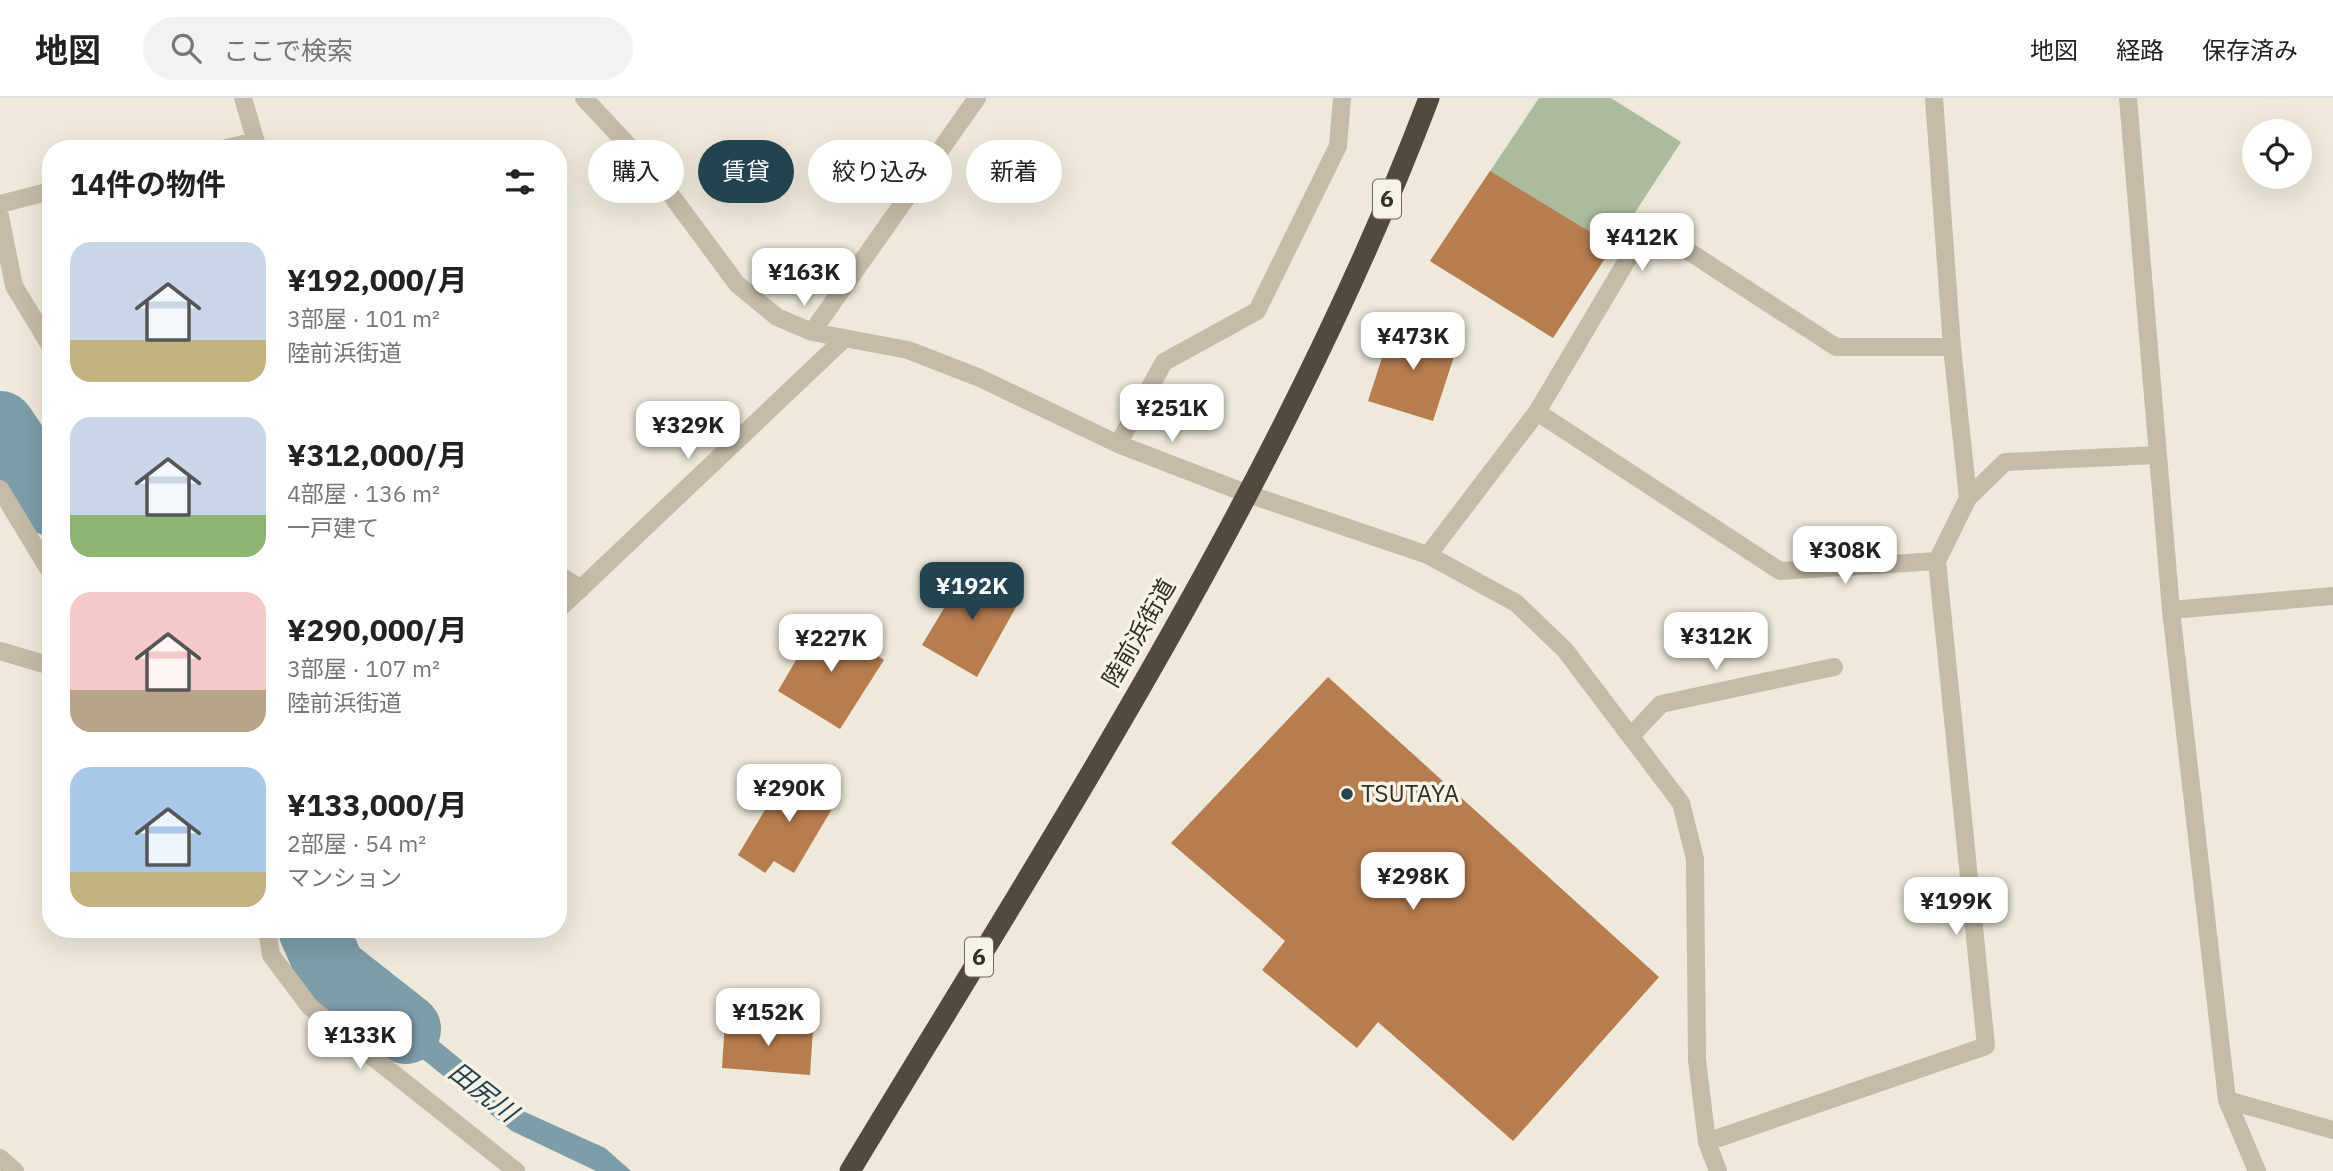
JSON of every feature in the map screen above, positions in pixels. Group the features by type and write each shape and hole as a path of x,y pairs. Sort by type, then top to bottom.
{"highway":[{"name":"陸前浜街道","path":"850,1171 1107,742 1248,494 1343,300 1429,98"}],"street":[{"path":"243,98 256,140"},
{"path":"584,98 657,176 737,284 777,317 812,332 908,350 980,378 1118,444 1248,494 1428,555 1516,603 1565,650 1681,803 1695,859 1697,1060 1707,1142 1718,1171"},
{"path":"812,332 977,98"},
{"path":"1118,444 1164,362 1257,311 1338,146 1342,98"},
{"path":"1934,98 1952,347 1968,498"},
{"path":"2128,98 2171,610 2227,1100 2256,1171"},
{"path":"0,204 42,193"},
{"path":"0,216 14,286 42,332"},
{"path":"1428,555 1537,412 1648,225 1836,347 1952,347"},
{"path":"567,602 844,339"},
{"path":"1537,412 1780,570 1937,561"},
{"path":"1707,1142 1986,1046 1937,561 1968,498 2006,462 2157,455"},
{"path":"0,489 42,558"},
{"path":"567,580 581,589"},
{"path":"2171,610 2333,596"},
{"path":"0,651 42,663"},
{"path":"1631,736 1661,704 1834,667"},
{"path":"268,938 271,956 310,1007 516,1171"},
{"path":"2227,1100 2333,1130"},
{"path":"0,1158 15,1171"}],"green space":[{"path":"1539,98 1611,98 1681,142 1553,338 1430,261"}],"water":[{"path":"340,961 525,1112 605,1148 631,1171 596,1171 512,1131 324,980"}],"building":[{"path":"1490,171 1613,246 1553,338 1430,261"},
{"path":"1393,324 1458,344 1433,421 1368,401"},
{"path":"968,568 1021,598 977,677 922,645"},
{"path":"820,619 884,660 840,729 778,691"},
{"path":"1328,677 1659,977 1513,1141 1378,1022 1357,1048 1262,970 1285,941 1171,843"},
{"path":"790,768 839,797 794,873 774,861 765,873 738,855"},
{"path":"725,1021 813,1028 810,1075 722,1068"}],"waterway":[{"name":"田尻川","path":"0,426 42,488"},
{"name":"田尻川","path":"317,938 331,970 406,1029"}],"place":[{"name":"TSUTAYA","path":"1347,794"}]}
